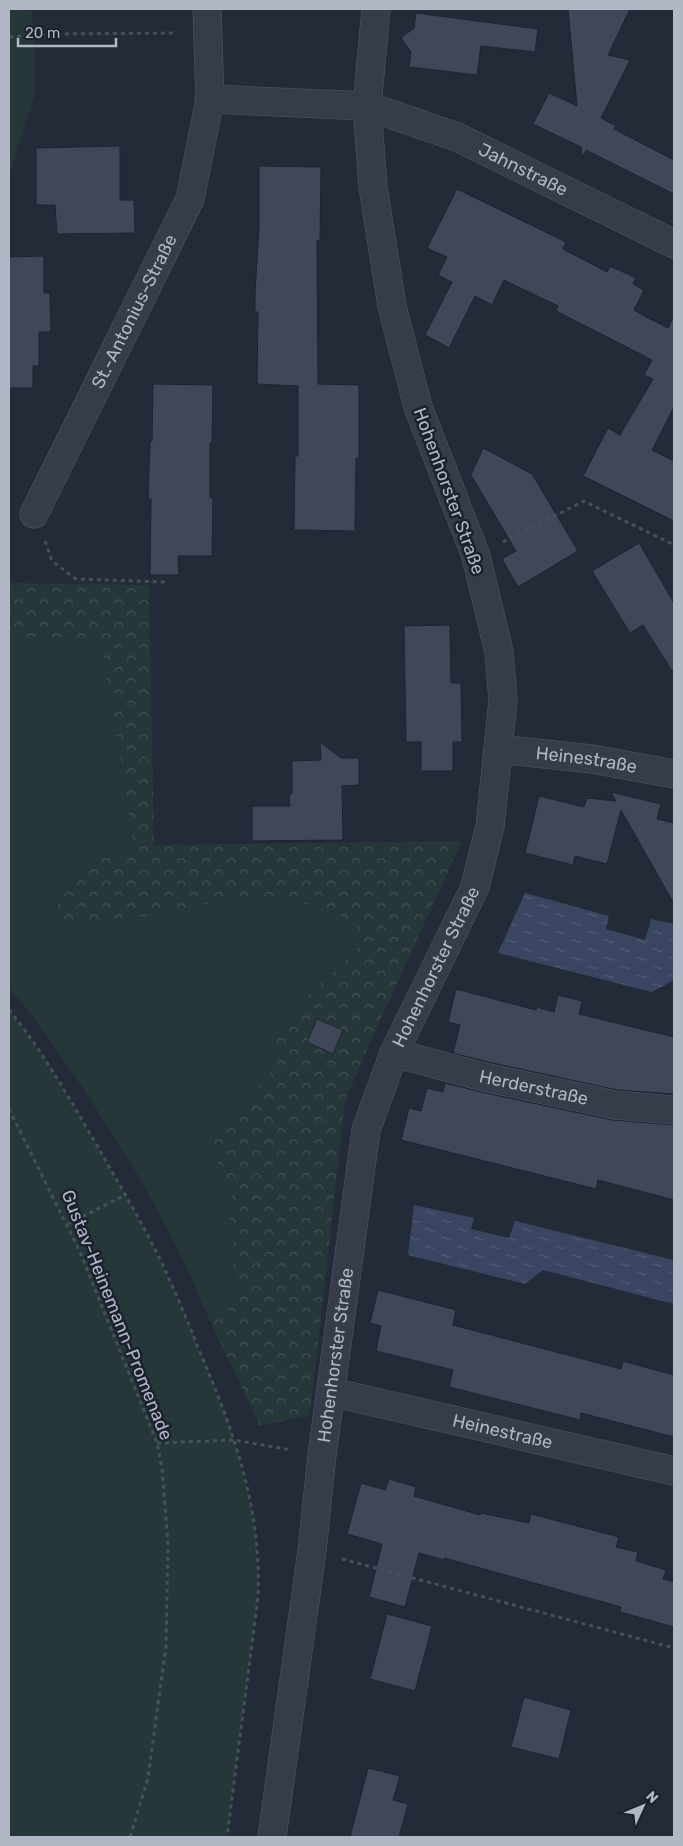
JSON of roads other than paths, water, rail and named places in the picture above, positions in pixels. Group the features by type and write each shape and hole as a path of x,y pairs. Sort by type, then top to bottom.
{"street":[{"name":"Hohenhorster Straße","path":"272,1837 312,1551 322,1456 366,1130 394,1053 475,887 490,826 503,701 499,652 476,556 418,407 392,306 374,187 367,106 376,9"},
{"name":"St.-Antonius-Straße","path":"34,514 190,199 210,99 207,21"},
{"path":"210,99 367,106"},
{"name":"Jahnstraße","path":"367,106 457,137 674,244"},
{"name":"Heinestraße","path":"498,749 592,759 674,774"},
{"name":"Herderstraße","path":"394,1053 484,1077 615,1105 674,1110"},
{"name":"Heinestraße","path":"331,1392 674,1471"}],"water":[{"path":"525,893 609,916 606,929 645,940 651,919 674,924 674,980 652,992 498,953"},
{"path":"414,1205 474,1218 471,1229 509,1238 515,1221 674,1260 674,1304 543,1270 525,1284 408,1255"}]}
